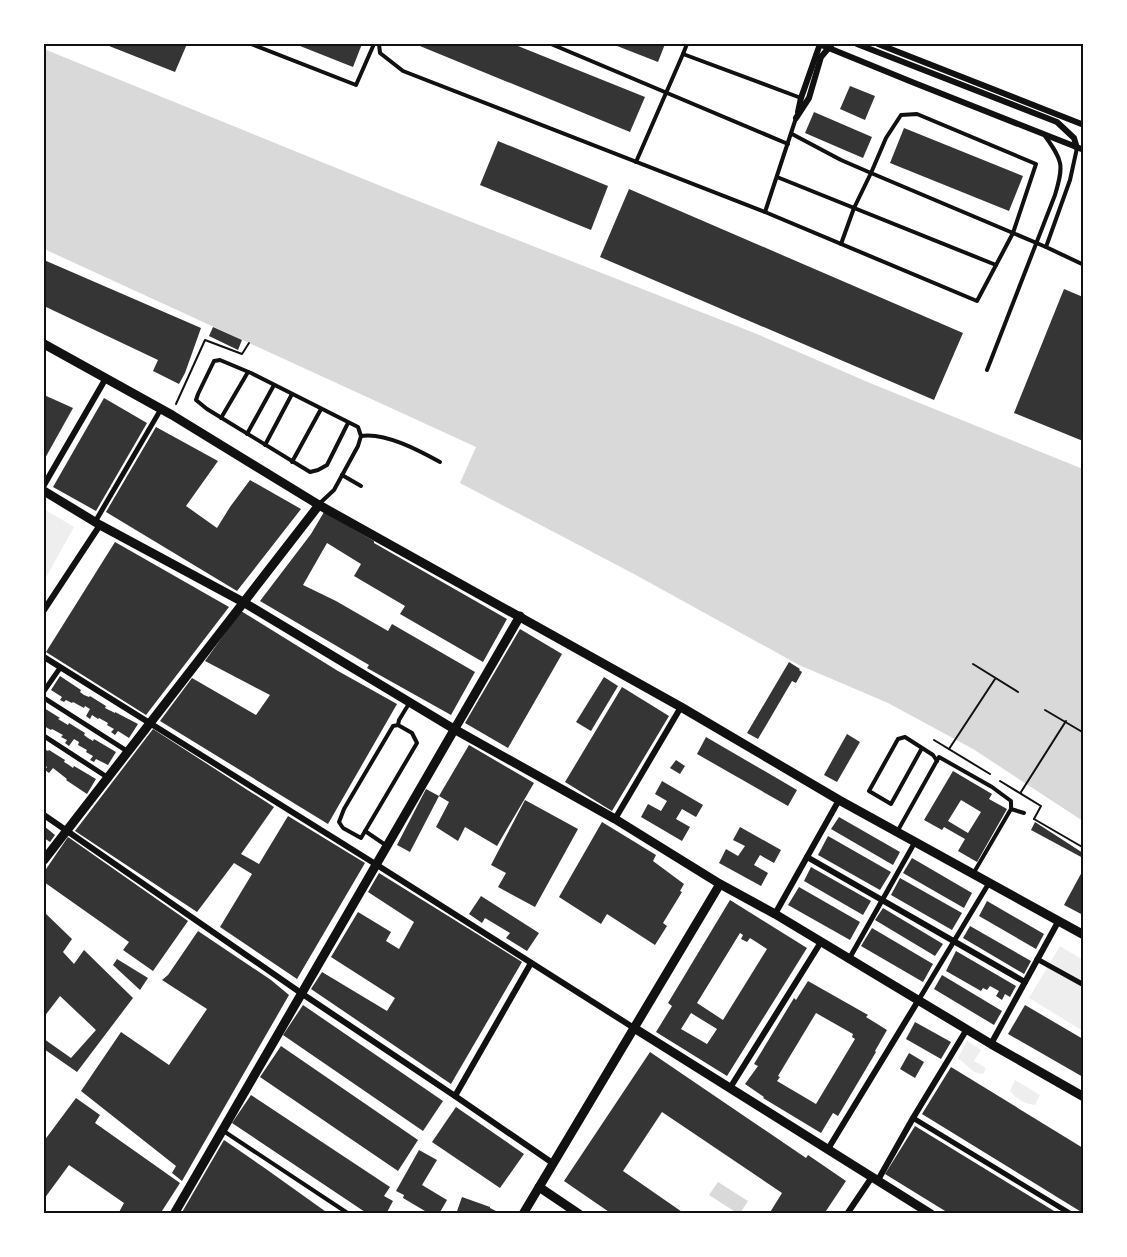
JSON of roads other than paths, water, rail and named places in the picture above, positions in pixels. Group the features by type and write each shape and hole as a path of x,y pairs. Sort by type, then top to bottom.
{"street":[{"path":"796,118 820,44 830,45 1081,150"},
{"path":"857,44 1057,122 1074,138 1081,150"},
{"path":"878,44 1083,125"},
{"path":"796,118 809,98 821,57 830,45"},
{"path":"44,344 160,409 319,505 681,707 839,800 1083,935"},
{"path":"44,484 106,378"},
{"path":"44,610 98,523 160,409"},
{"path":"44,491 243,602 454,729 615,819 720,884 775,914 1083,1097"},
{"path":"44,860 319,505"},
{"path":"174,1214 520,616"},
{"path":"44,657 931,1214"},
{"path":"44,692 60,668"},
{"path":"44,698 127,751"},
{"path":"615,819 681,707"},
{"path":"44,736 107,777"},
{"path":"775,914 839,800"},
{"path":"44,815 554,1164"},
{"path":"849,959 915,842"},
{"path":"807,857 1025,982"},
{"path":"523,1214 720,884"},
{"path":"828,1149 989,884"},
{"path":"991,1044 1058,921"},
{"path":"730,1088 821,942"},
{"path":"1037,959 1083,985"},
{"path":"455,1096 531,963"},
{"path":"847,1214 875,1179 967,1029"},
{"path":"913,1118 1071,1214"},
{"path":"539,1187 579,1214"}],"lane":[{"path":"251,44 356,85 376,44"},
{"path":"376,44 380,53 403,71 765,212 841,244 977,301 1013,233 1036,164 917,114 901,115 886,138 854,208 841,244"},
{"path":"551,44 788,144"},
{"path":"636,162 687,44"},
{"path":"683,54 801,98"},
{"path":"765,212 796,118"},
{"path":"792,134 841,160 1037,243 1083,265"},
{"path":"987,370 1062,173 1055,150 1044,135"},
{"path":"1046,247 1081,150"},
{"path":"777,177 996,265"},
{"path":"319,505 334,490 358,446 361,436 358,427 220,360 214,361 198,394 196,400 207,409 310,472 327,465 348,423"},
{"path":"221,418 248,372"},
{"path":"247,434 274,385"},
{"path":"265,445 292,394"},
{"path":"292,462 321,409"},
{"path":"361,436 380,437 414,448 440,462"},
{"path":"342,475 361,486"},
{"path":"398,725 410,702"},
{"path":"398,725 412,733 417,743 361,838 343,828 339,822 344,809 393,726 398,725"},
{"path":"922,748 891,804 869,791 898,740 905,737 933,755 937,761"},
{"path":"897,832 939,757 992,787 1011,801 1011,809 973,874"},
{"path":"1011,809 1024,813"},
{"path":"365,831 388,846"},
{"path":"222,1130 349,1214"}]}
